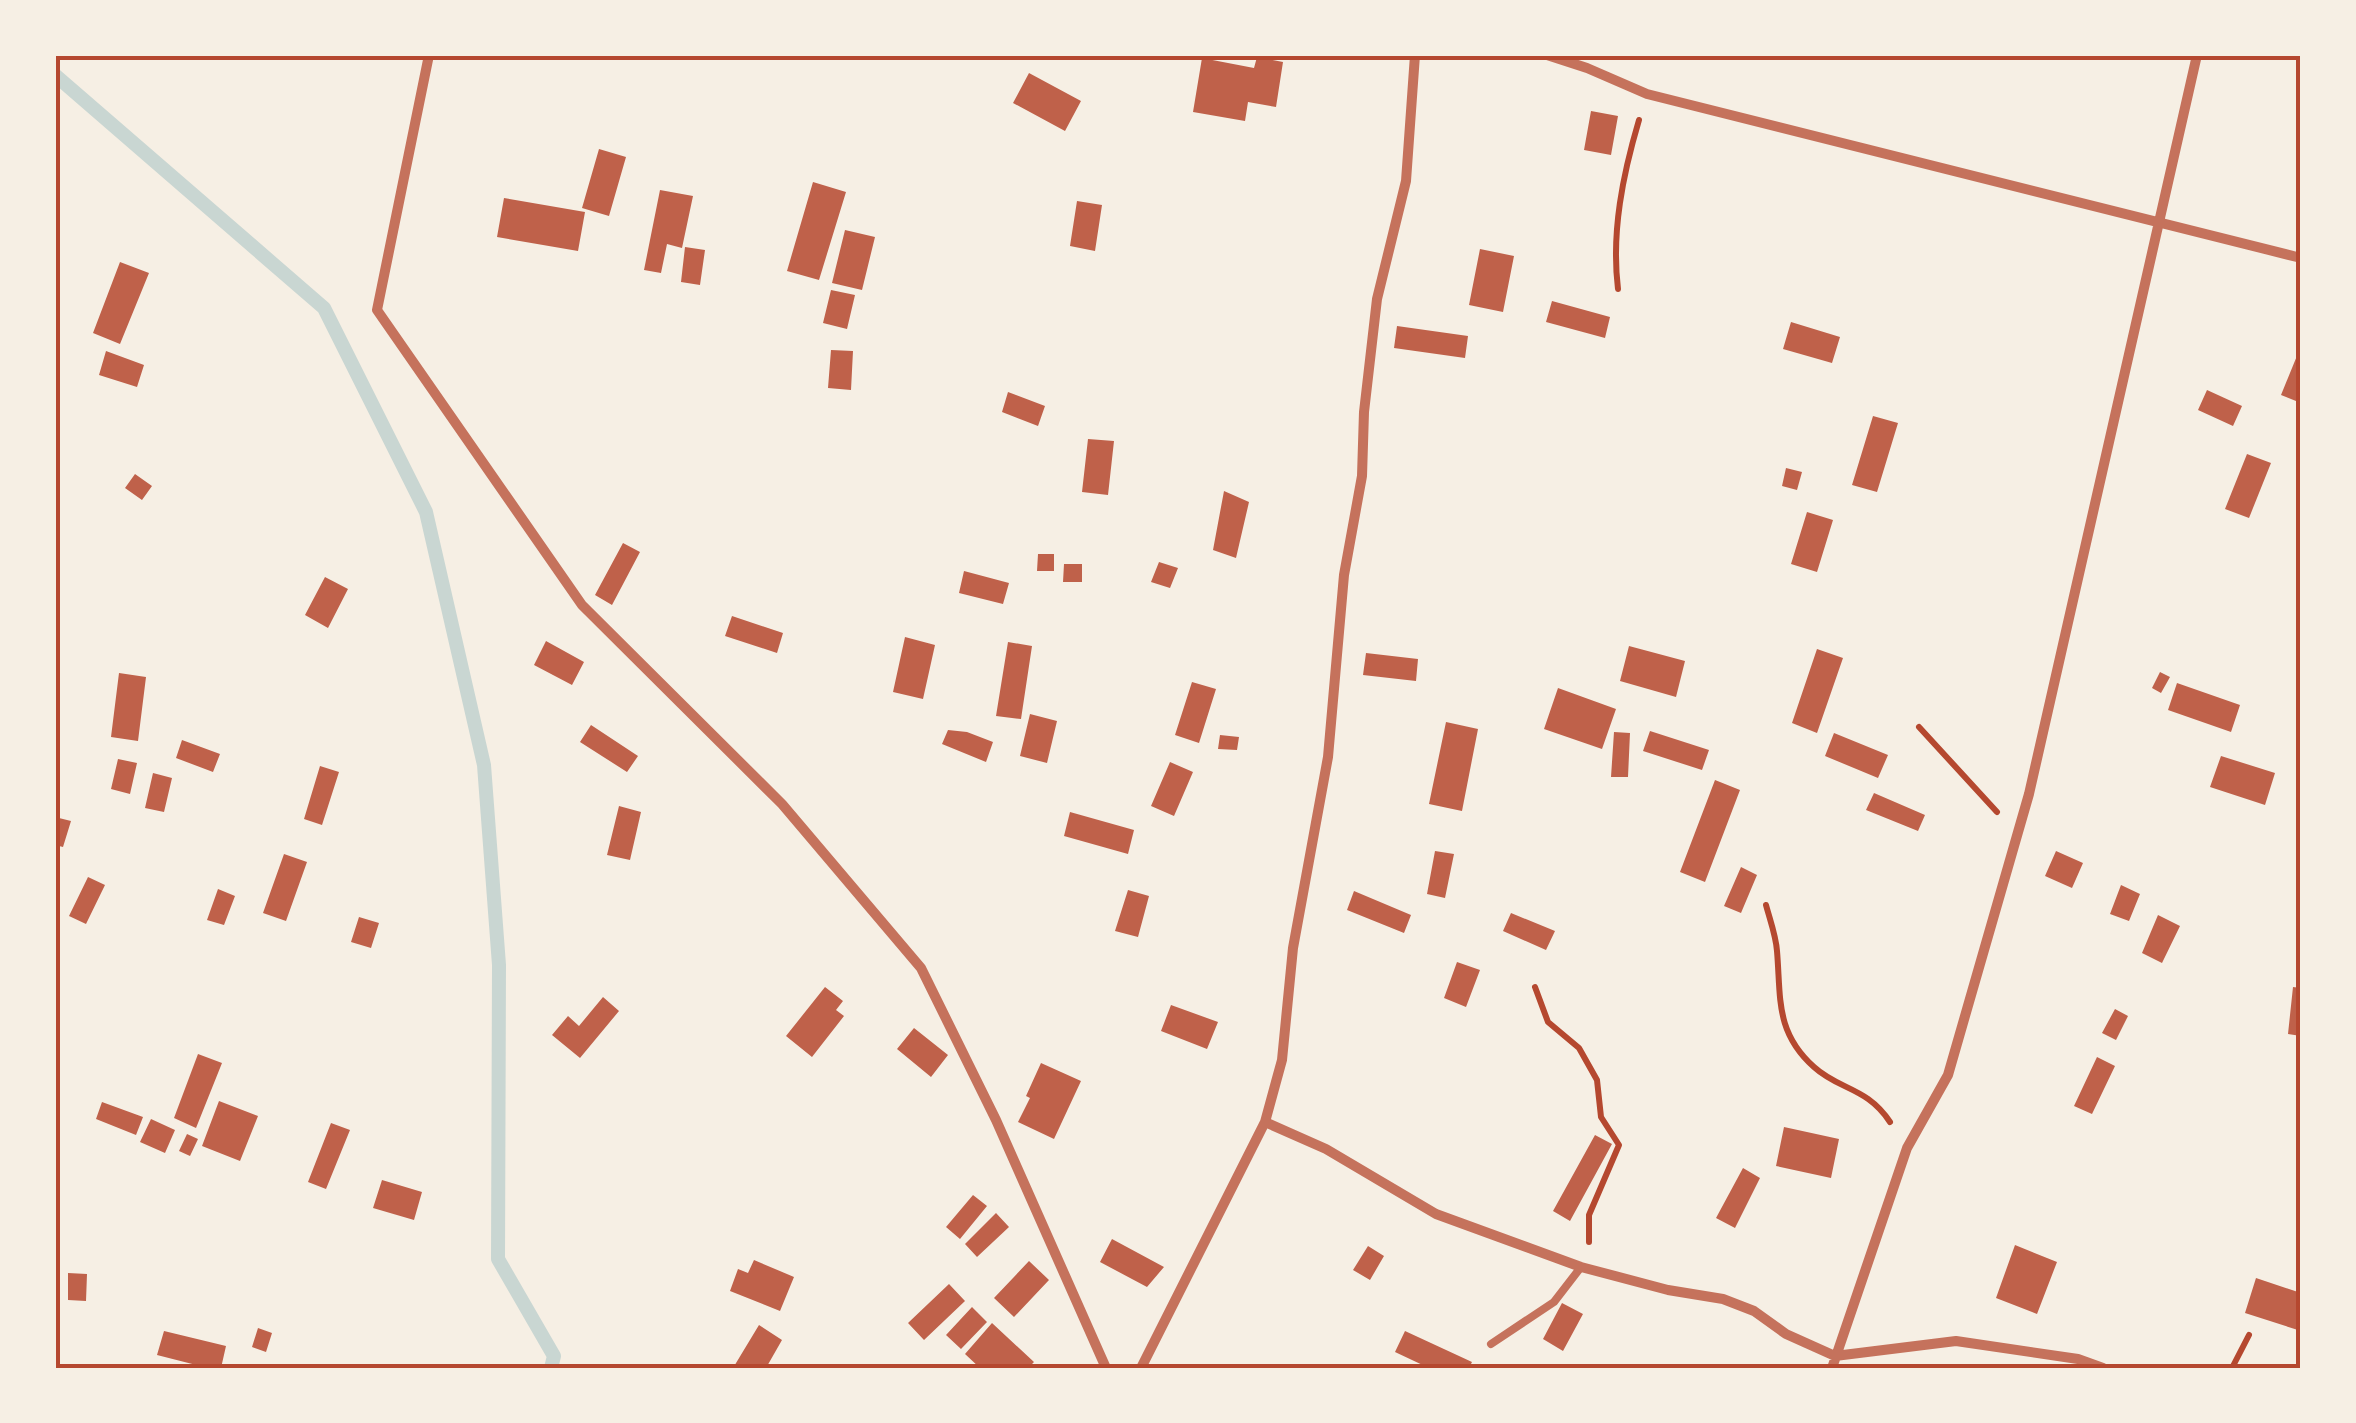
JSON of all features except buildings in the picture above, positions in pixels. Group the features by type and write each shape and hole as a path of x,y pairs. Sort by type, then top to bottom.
{"street":[{"path":"429,55 377,310 582,605 782,804 921,968 996,1120 1106,1368"},
{"path":"1142,1368 1265,1122 1282,1060 1293,948 1328,756 1344,575 1362,476 1364,412 1377,299 1406,181 1416,55"},
{"path":"1547,55 1647,94 2301,258"},
{"path":"1834,1362 1907,1148 1948,1075 2016,836 2197,55"},
{"path":"1265,1122 1326,1148 1436,1214 1581,1267 1668,1290 1723,1299 1754,1312 1834,1362 1956,1341 2078,1359 2103,1368"}],"lane":[{"path":"1491,1344 1554,1302 1581,1267"}],"path":[{"path":"1618,289 1614,254 1626,164 1647,94"},
{"path":"1919,727 2016,836"},
{"path":"1766,906 1777,948 1778,999 1784,1028 1815,1069 1854,1088 1882,1109 1907,1148"},
{"path":"1535,987 1548,1022 1580,1048 1597,1080 1600,1117 1619,1145 1589,1214 1589,1248 1581,1267"},
{"path":"2232,1368 2249,1335"}],"waterway":[{"path":"55,75 324,308 426,512 484,765 499,965 498,1259 554,1356 551,1368"}]}
